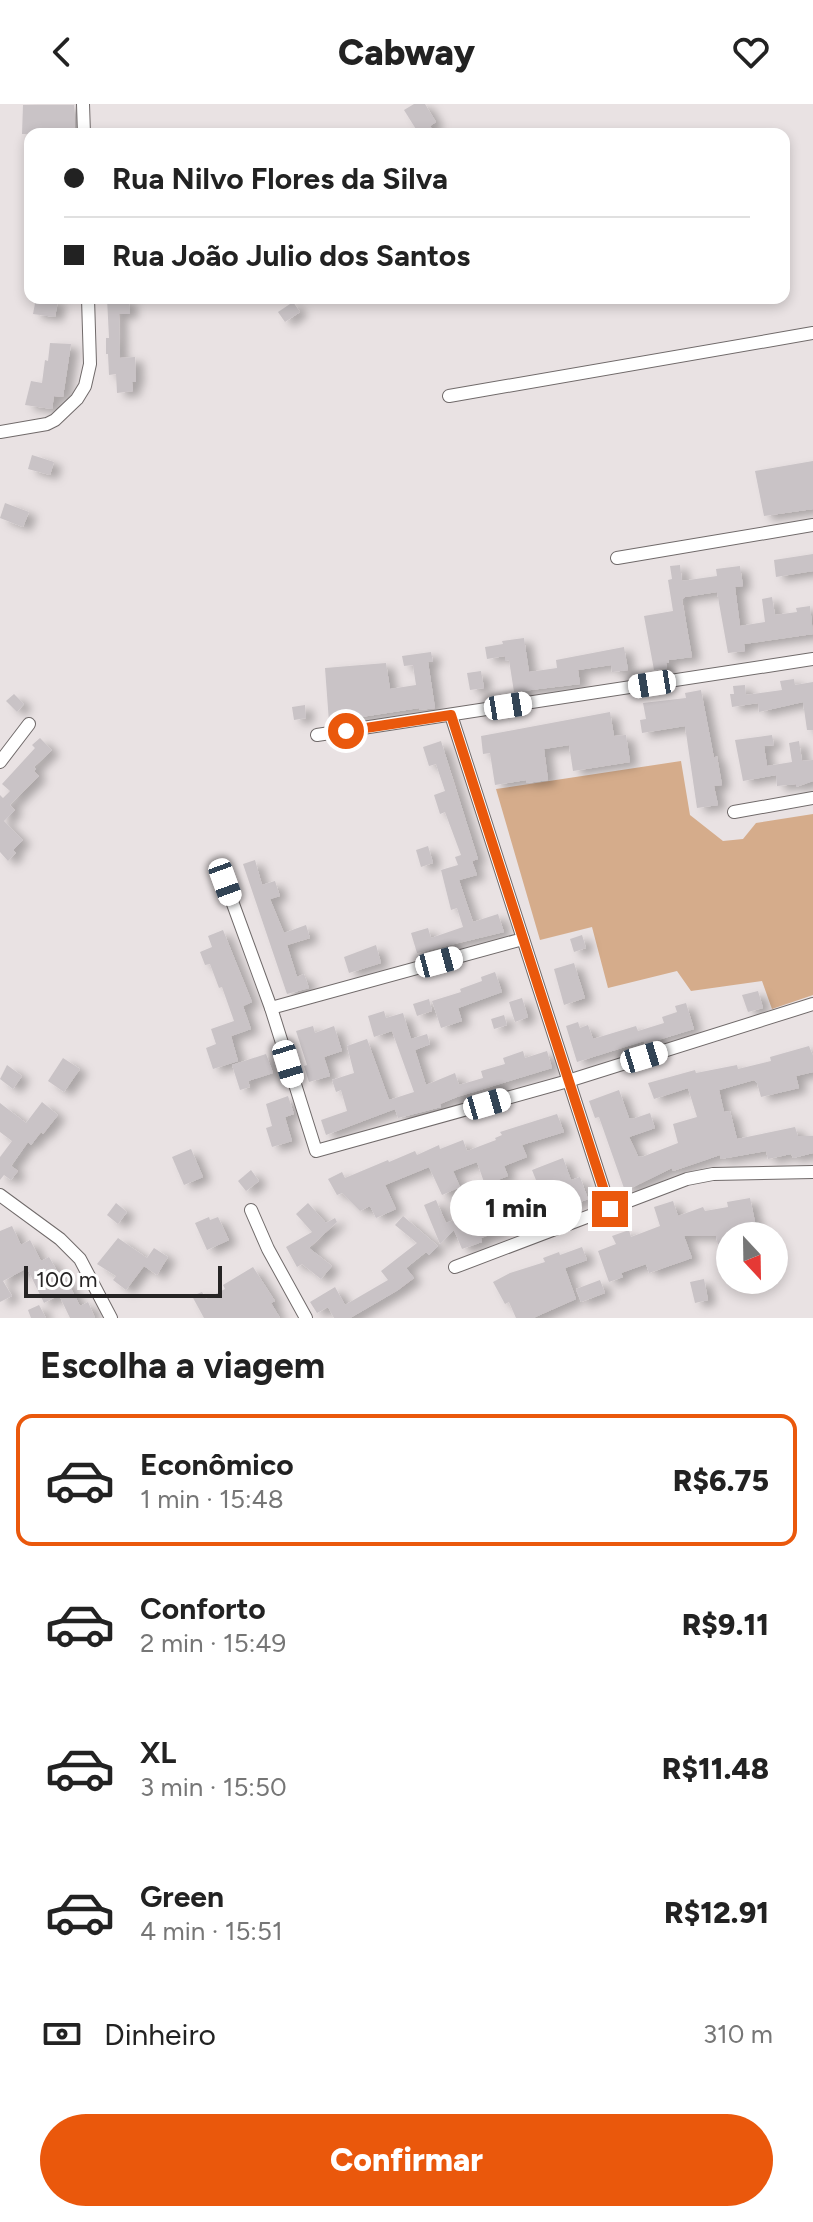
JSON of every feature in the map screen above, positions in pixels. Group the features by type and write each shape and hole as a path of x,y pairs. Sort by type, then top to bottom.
{"street":[{"path":"83,104 84,128"},
{"path":"0,432 47,424 77,399 85,386 90,364 88,304"},
{"path":"449,396 813,333"},
{"path":"617,558 813,525"},
{"path":"317,735 813,659"},
{"path":"451,715 610,1209"},
{"path":"0,762 29,724"},
{"path":"734,812 813,798"},
{"path":"225,882 271,1008 316,1151 568,1081 813,1004"},
{"path":"271,1008 523,939"},
{"path":"455,1267 700,1177 813,1172"},
{"path":"0,1195 60,1239 80,1259 111,1318"},
{"path":"251,1210 268,1249 306,1318"}],"shaded area":[{"path":"681,761 690,815 723,841 743,839 756,823 813,814 813,995 772,1009 762,981 691,991 677,971 608,988 592,927 540,940 496,789"}],"building":[{"path":"414,104 425,104 436,122 431,128 415,128 404,110"},
{"path":"23,105 74,105 75,128 24,128 22,134"},
{"path":"35,304 57,304 55,317 33,314"},
{"path":"107,304 129,304 130,314 119,314 120,358 135,357 136,382 132,382 133,391 117,393 116,374 109,375 106,338 109,338"},
{"path":"294,304 300,312 285,322 278,312"},
{"path":"50,343 71,344 63,397 54,396 52,409 25,405 31,381 42,383"},
{"path":"32,455 54,462 50,475 28,469"},
{"path":"813,461 813,509 764,516 755,471"},
{"path":"5,503 29,512 23,527 0,518"},
{"path":"813,554 813,571 776,577 774,560"},
{"path":"680,565 682,581 717,576 716,569 740,566 743,586 735,587 740,626 765,622 762,599 772,597 775,615 797,612 796,608 810,606 813,634 744,644 745,651 728,653 717,592 685,597 682,599 692,657 669,660 667,668 654,670 644,616 673,611 668,580 672,579 670,566"},
{"path":"524,638 529,672 557,668 556,660 624,647 628,670 612,672 611,665 578,670 580,684 514,692 509,660 505,661 505,656 487,659 485,647"},
{"path":"431,652 433,662 428,662 435,708 329,722 325,668 386,663 390,689 416,685 413,665 404,666 402,656"},
{"path":"481,671 484,688 470,690 467,673"},
{"path":"794,679 795,685 813,682 813,730 807,730 803,702 759,712 758,703 732,707 730,694 734,694 733,686 745,685 746,695 782,690 780,681"},
{"path":"701,690 722,785 714,786 718,805 697,808 685,726 642,733 640,720 646,719 643,703 686,698 685,693"},
{"path":"14,694 24,704 17,712 6,701"},
{"path":"305,705 306,718 294,720 292,707"},
{"path":"610,712 614,736 626,735 630,762 573,771 569,745 544,749 548,780 495,785 490,753 483,754 481,736"},
{"path":"772,735 774,745 764,746 767,766 792,762 789,743 799,741 802,761 813,760 813,781 796,787 796,784 777,786 776,775 743,781 735,740"},
{"path":"40,738 52,750 34,767 39,776 10,805 15,810 4,821 23,840 8,861 0,852 0,795 3,798 10,791 2,784 35,748 32,745"},
{"path":"441,741 478,859 472,861 477,875 459,880 473,922 498,914 504,932 417,953 411,933 428,928 431,938 463,927 457,908 451,910 441,870 458,865 455,857 461,855 445,812 440,814 434,795 445,791 436,764 429,766 423,747"},
{"path":"428,846 433,863 421,867 416,850"},
{"path":"255,860 262,885 275,881 280,896 270,899 284,933 306,925 310,938 287,945 297,977 304,974 309,988 287,994 243,864"},
{"path":"223,930 252,1002 243,1006 251,1029 231,1036 238,1061 213,1069 206,1048 216,1044 211,1029 234,1021 222,987 219,988 210,964 205,965 200,952 212,947 208,936"},
{"path":"582,935 586,948 574,952 570,939"},
{"path":"376,945 381,963 349,973 344,957"},
{"path":"574,963 585,998 564,1005 554,969"},
{"path":"495,972 502,992 458,1008 462,1021 441,1028 432,1001 461,992 460,989 482,981 481,977"},
{"path":"758,991 763,1008 748,1012 742,995"},
{"path":"522,998 528,1017 515,1022 509,1002"},
{"path":"429,999 432,1011 417,1016 413,1004"},
{"path":"686,1003 694,1029 577,1062 566,1026 578,1022 580,1028 588,1025 593,1039 636,1026 638,1031 664,1023 662,1017 677,1012 675,1006"},
{"path":"384,1011 386,1018 403,1013 411,1039 427,1034 430,1044 415,1050 426,1085 455,1073 459,1085 483,1078 481,1071 505,1064 503,1058 523,1051 525,1058 547,1051 552,1068 457,1097 440,1104 441,1107 398,1118 395,1109 326,1135 321,1120 347,1111 341,1090 336,1092 332,1080 354,1073 347,1046 367,1039 389,1100 414,1092 392,1031 374,1037 368,1016"},
{"path":"504,1015 507,1025 494,1029 491,1019"},
{"path":"313,1026 315,1033 334,1026 342,1051 324,1057 330,1076 309,1082 296,1031"},
{"path":"809,1046 813,1056 813,1072 796,1076 799,1088 761,1097 754,1080 719,1090 724,1112 730,1111 737,1139 795,1127 798,1136 813,1136 813,1153 768,1159 766,1151 721,1159 720,1155 673,1171 672,1168 625,1191 599,1117 595,1118 589,1101 619,1090 629,1118 650,1113 655,1128 629,1137 638,1156 642,1157 678,1143 673,1124 697,1117 688,1088 654,1099 648,1083 695,1070 696,1073 737,1065 738,1069 771,1061 770,1057"},
{"path":"266,1054 273,1073 248,1081 250,1087 240,1090 232,1065"},
{"path":"63,1058 80,1069 64,1092 48,1081"},
{"path":"7,1065 22,1076 13,1089 0,1079"},
{"path":"288,1096 294,1114 285,1117 292,1141 272,1147 266,1128 272,1126 266,1104"},
{"path":"42,1102 58,1115 31,1145 28,1142 11,1166 18,1171 11,1180 4,1175 0,1180 0,1157 12,1141 0,1132 0,1103 26,1123"},
{"path":"557,1114 564,1132 522,1145 527,1157 504,1166 508,1176 485,1185 477,1162 453,1171 460,1187 442,1195 429,1167 385,1185 396,1209 376,1218 370,1206 360,1211 342,1193 337,1195 328,1179 342,1172 345,1178 415,1151 417,1155 439,1145 440,1149 463,1140 467,1151 496,1140 502,1135 500,1132"},
{"path":"191,1149 203,1177 184,1185 172,1157"},
{"path":"563,1158 571,1180 580,1177 588,1199 571,1206 569,1202 560,1205 558,1199 518,1214 514,1203 520,1201 515,1188 536,1180 532,1170"},
{"path":"251,1170 259,1181 246,1191 238,1181"},
{"path":"473,1186 481,1209 492,1205 502,1230 462,1249 454,1230 440,1244 424,1205 436,1200 446,1223 465,1216 456,1193"},
{"path":"750,1198 755,1222 716,1222 716,1236 684,1236 692,1258 649,1273 646,1264 621,1273 623,1277 609,1282 598,1251 616,1244 612,1236 629,1230 631,1237 660,1226 654,1207 673,1201 678,1216 703,1207 705,1211 728,1207 727,1202"},
{"path":"116,1203 127,1212 118,1224 107,1215"},
{"path":"308,1203 326,1223 335,1218 337,1222 309,1248 332,1266 321,1279 302,1264 297,1267 286,1247 312,1232 296,1214"},
{"path":"403,1216 438,1246 406,1268 414,1278 350,1318 334,1318 328,1307 317,1313 310,1302 335,1287 345,1305 388,1280 381,1271 417,1243 395,1225"},
{"path":"209,1217 210,1220 218,1217 229,1240 207,1250 195,1223"},
{"path":"12,1226 21,1245 30,1240 41,1261 49,1257 60,1276 64,1275 80,1306 88,1302 95,1318 70,1318 59,1295 44,1303 27,1268 3,1281 12,1296 0,1302 0,1231"},
{"path":"118,1238 147,1258 154,1248 168,1257 157,1275 144,1266 126,1290 113,1280 116,1276 97,1264"},
{"path":"582,1247 587,1260 565,1268 576,1299 533,1318 516,1318 509,1302 505,1304 493,1282 545,1262 543,1258"},
{"path":"253,1267 275,1301 271,1303 280,1318 204,1318 192,1296 202,1292 206,1299 225,1289 223,1285"},
{"path":"704,1279 708,1300 695,1303 690,1282"},
{"path":"600,1280 605,1293 581,1302 576,1289"},
{"path":"39,1305 46,1318 31,1318 28,1310"}],"route":[{"path":"346,731 451,715 610,1209"}]}
